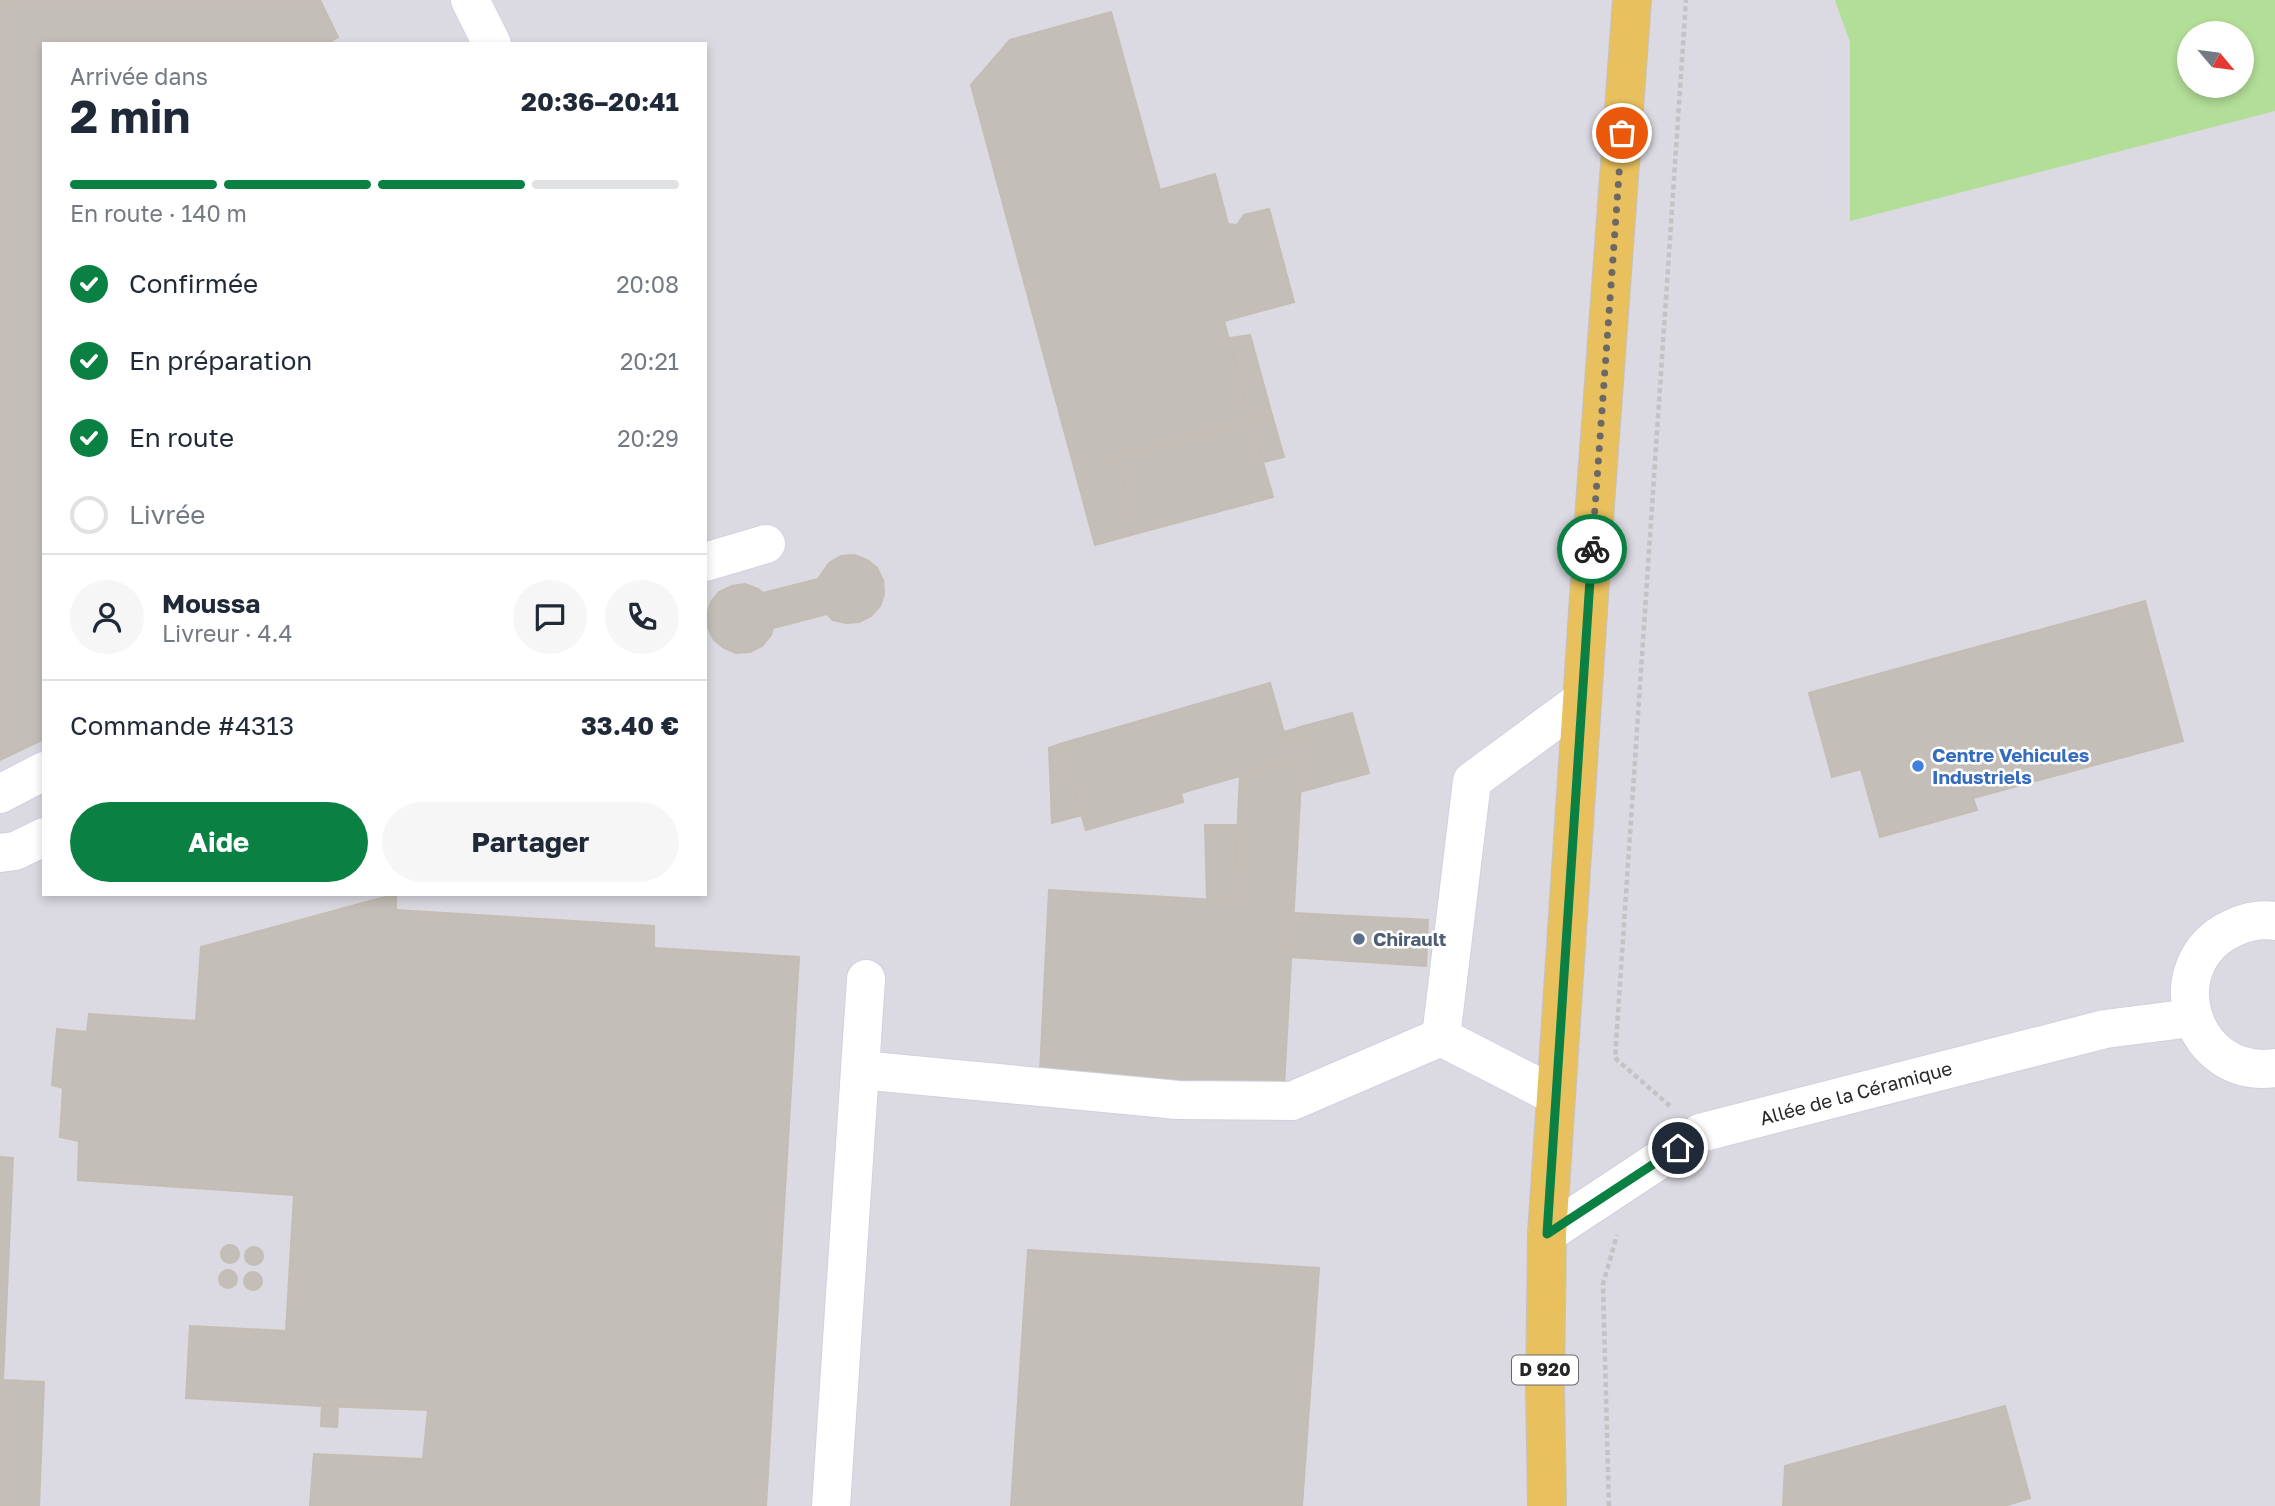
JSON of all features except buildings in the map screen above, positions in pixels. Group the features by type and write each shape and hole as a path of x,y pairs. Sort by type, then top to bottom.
{"main road":[{"name":"D 920","path":"1547,1506 1547,1234 1632,0"}],"street":[{"path":"470,0 491,42"},
{"path":"707,561 766,544"},
{"path":"1441,1037 1472,781 1582,700"},
{"path":"0,794 42,772"},
{"path":"0,853 15,851 42,839"},
{"path":"2275,921 2244,923 2222,933 2205,950 2193,970 2189,994 2192,1017 2203,1039 2219,1055 2240,1066 2263,1070 2275,1068"},
{"path":"831,1506 866,979"},
{"name":"Allée de la Céramique","path":"1547,1234 1700,1133 2105,1029 2192,1017"},
{"path":"860,1070 1178,1100 1292,1101 1441,1037"},
{"path":"1441,1037 1556,1096"}],"path":[{"path":"1686,0 1615,1058 1700,1133"},
{"path":"1609,1506 1603,1284 1619,1231"}],"shaded area":[{"path":"0,0 2275,0 2275,1506 0,1506"}],"green space":[{"path":"1835,0 2275,0 2275,111 1850,221 1850,42"}],"way so far":[{"path":"1592,549 1622,133"}],"place":[{"name":"Centre Vehicules Industriels","path":"1918,766"},
{"name":"Chirault","path":"1359,939"}],"route":[{"path":"1592,549 1547,1234 1678,1148"}]}
